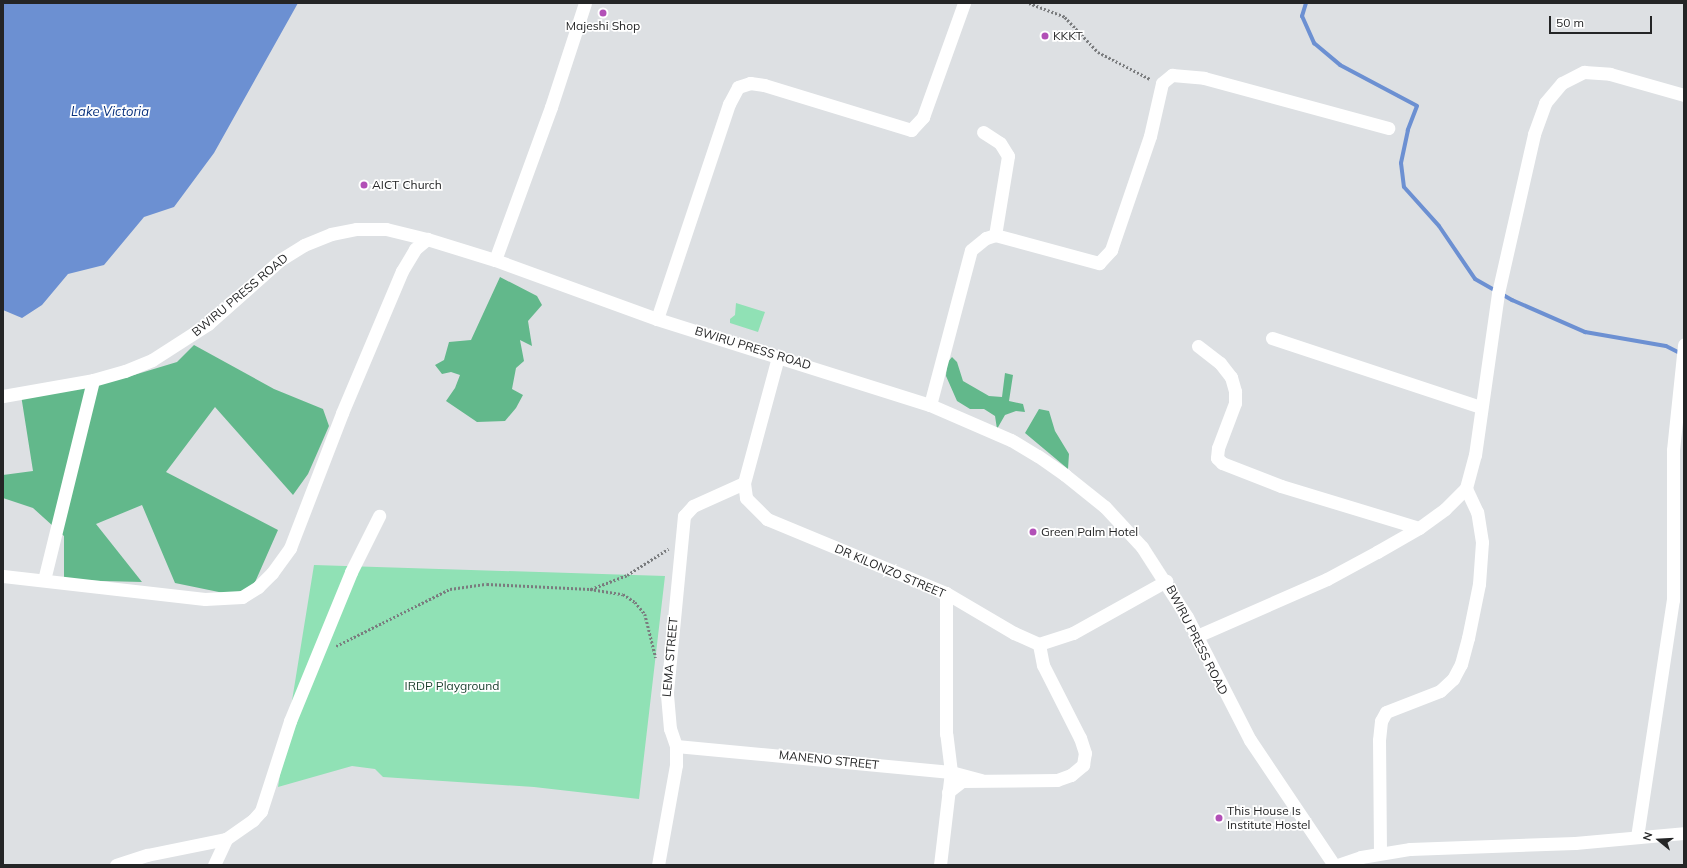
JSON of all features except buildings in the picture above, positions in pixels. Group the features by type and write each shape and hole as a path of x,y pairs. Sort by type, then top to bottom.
{"street":[{"path":"495,260 551,107 585,3"},
{"path":"657,319 729,104 738,87 750,83 764,85 912,130 923,117 964,3"},
{"path":"1197,636 1328,579 1419,528 1445,509 1466,488 1475,455 1498,293 1534,134 1545,103 1562,83 1584,72 1610,74 1684,95"},
{"path":"930,405 971,250 986,238 995,235 1099,263 1111,250 1150,136 1162,82 1172,75 1204,78 1388,128"},
{"path":"984,132 1000,143 1008,156 995,235"},
{"name":"BWIRU PRESS ROAD","path":"3,396 93,380 146,363 180,344 230,306 280,260 304,245 331,234 356,229 386,229 427,239 495,260 657,319 930,405 1011,440 1065,475 1105,507 1142,547 1166,581 1197,636 1250,740 1334,865"},
{"path":"3,576 205,599 242,597 258,587 272,573 290,548 344,406 402,271 414,250 427,239"},
{"path":"1272,338 1481,407"},
{"path":"1637,837 1678,600 1673,474 1681,409 1684,345"},
{"path":"1198,346 1220,363 1231,377 1235,391 1235,403 1218,448 1217,458 1222,463 1281,486 1419,528"},
{"path":"744,483 778,357"},
{"path":"44,580 93,380"},
{"name":"LEMA STREET","path":"658,865 673,791 676,746 670,729 666,692 681,533 684,516 693,506 744,483"},
{"name":"DR KILONZO STREET","path":"744,483 746,498 767,519 946,593 1014,633 1039,644"},
{"path":"1380,853 1379,740 1381,721 1386,712 1440,691 1453,679 1461,664 1468,638 1479,584 1482,542 1477,512 1466,488"},
{"path":"116,865 162,852 226,839 253,820 261,811 293,714 351,572 379,516"},
{"path":"948,792 962,781 1057,780 1071,775 1083,765 1085,753 1080,738 1043,665 1039,644 1073,633 1166,581"},
{"path":"940,865 951,772 946,734 946,593"},
{"name":"MANENO STREET","path":"676,746 951,772 980,780"},
{"path":"1338,865 1380,853 1447,846 1575,842 1684,833"},
{"path":"214,865 226,839"}],"path":[{"path":"1029,3 1065,17 1098,52 1143,77 1162,82"},
{"path":"590,589 627,575 661,556 681,533"},
{"path":"333,648 450,589 487,584 590,589 623,594 635,602 645,614 653,638 657,665"}],"green space":[{"path":"500,277 537,296 542,305 528,321 532,346 520,340 524,361 516,368 512,389 523,395 516,408 505,421 477,422 446,401 455,388 460,375 451,372 442,374 435,365 444,360 449,342 471,340"},
{"path":"736,303 765,312 758,332 730,323 730,319 735,315"},
{"path":"194,345 274,389 323,409 329,426 308,474 293,495 215,407 166,472 278,530 248,598 175,583 142,505 96,524 142,582 64,580 64,536 33,508 3,498 3,475 33,471 21,395 134,375 177,362"},
{"path":"952,357 957,362 963,381 989,396 1002,397 1005,373 1013,375 1009,401 1023,404 1025,412 1016,411 1005,415 997,429 995,416 984,409 970,409 957,401 946,376 947,363"},
{"path":"1039,409 1049,411 1055,431 1069,454 1068,469 1025,433"},
{"name":"IRDP Playground","path":"314,565 665,576 639,799 534,787 383,777 375,769 352,766 278,787"}],"water":[{"name":"Lake Victoria","path":"3,3 298,3 214,153 174,207 144,217 104,265 68,274 42,305 22,318 3,310"}],"waterway":[{"path":"1306,3 1302,16 1314,43 1340,65 1417,106 1408,130 1401,163 1404,187 1439,226 1475,279 1512,300 1585,332 1666,346 1680,353"}],"place":[{"name":"Majeshi Shop","path":"603,13"},
{"name":"KKKT","path":"1045,36"},
{"name":"AICT Church","path":"364,185"},
{"name":"Green Palm Hotel","path":"1033,532"},
{"name":"This House Is Institute Hostel","path":"1219,818"}]}
